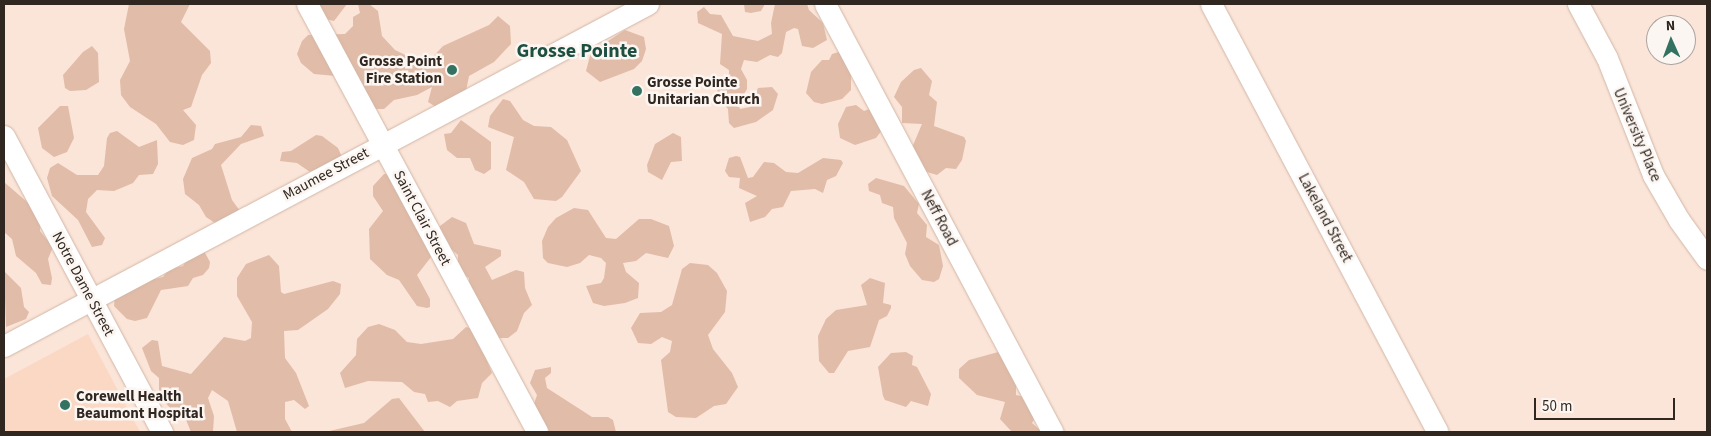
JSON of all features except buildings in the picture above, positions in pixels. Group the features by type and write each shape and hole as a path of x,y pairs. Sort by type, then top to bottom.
{"street":[{"name":"Saint Clair Street","path":"307,4 537,432"},
{"name":"Maumee Street","path":"4,346 648,4"},
{"name":"Neff Road","path":"825,4 1053,432"},
{"name":"Lakeland Street","path":"1211,4 1438,432"},
{"name":"University Place","path":"1578,4 1607,58 1652,175 1679,220 1707,259"},
{"name":"Notre Dame Street","path":"4,136 162,432"}],"shaded area":[{"path":"129,4 190,4 181,22 210,51 211,63 202,75 191,107 183,110 196,125 194,140 183,145 170,142 156,124 130,107 121,95 120,80 130,61 124,29"},
{"path":"304,4 347,4 334,21 325,19"},
{"path":"358,4 369,4 378,11 382,36 395,50 420,62 428,62 443,46 489,25 498,16 510,26 511,44 494,62 469,76 466,91 436,107 428,102 432,87 417,95 394,100 384,109 366,109 336,76 314,74 301,63 297,54 302,41 308,35 345,34 353,26 353,17 360,13"},
{"path":"744,4 765,4 761,11 751,13 745,12"},
{"path":"775,4 807,4 809,10 823,23 827,40 813,48 802,46 798,29 794,28 786,32 782,53 778,57 770,55 757,62 744,60 741,69 747,80 747,89 738,104 740,109 750,107 758,88 772,87 778,94 773,110 756,122 734,128 729,123 728,109 717,95 718,83 729,74 729,70 720,64 722,34 698,23 697,12 704,7 710,14 721,15 733,36 758,41 772,34 771,23"},
{"path":"625,30 644,37 646,49 642,61 634,69 600,82 586,71 591,52"},
{"path":"92,46 98,53 99,82 86,90 70,91 65,88 63,75 83,52"},
{"path":"839,52 851,70 851,90 842,99 822,104 814,102 806,93 811,72 822,60 829,60 832,54"},
{"path":"921,68 932,81 929,95 937,102 934,126 964,137 966,141 962,160 956,169 946,168 937,175 920,170 911,150 922,124 902,123 902,107 894,97 901,82 914,70"},
{"path":"503,99 510,101 523,120 534,126 551,127 567,140 581,171 562,197 556,201 534,199 524,182 506,170 514,137 488,127 490,116"},
{"path":"856,105 864,111 872,108 882,130 876,138 855,145 840,138 838,124 846,107"},
{"path":"60,106 68,106 74,138 67,152 54,157 42,148 38,128"},
{"path":"461,120 491,142 491,169 484,174 475,170 470,158 457,158 447,150 444,134 451,133"},
{"path":"251,125 261,126 264,136 241,144 221,165 232,200 240,211 221,227 206,217 199,205 185,194 183,179 192,158 212,149 215,144 241,137"},
{"path":"117,131 139,147 157,140 158,164 153,174 139,175 133,183 114,191 97,190 88,199 86,212 105,238 102,245 92,247 78,220 52,196 47,178 50,168 58,163 77,175 98,175 104,166 107,138 110,133"},
{"path":"673,133 681,137 682,161 671,162 662,180 648,172 647,165 655,144"},
{"path":"316,135 322,136 338,148 342,157 310,172 297,163 280,161 282,152 291,151"},
{"path":"740,157 748,178 753,177 764,162 774,163 786,172 798,173 823,158 841,160 843,163 836,176 827,180 823,193 815,189 791,191 783,207 772,209 765,217 750,222 745,203 757,196 739,188 740,178 729,177 725,171 729,158"},
{"path":"384,174 388,174 435,252 417,275 430,299 430,307 427,308 417,306 399,280 387,275 370,259 369,229 383,211 373,196 373,186"},
{"path":"876,178 904,186 919,204 917,213 927,225 926,237 939,245 943,266 939,279 934,282 922,280 910,266 905,254 907,243 894,218 893,207 882,203 880,195 869,191 868,184"},
{"path":"4,182 41,214 40,231 53,247 48,259 52,278 51,285 42,284 36,273 16,256 12,239 4,232"},
{"path":"574,208 588,210 606,238 616,239 639,219 651,219 669,226 674,246 668,258 646,253 636,261 623,263 626,272 639,283 638,298 625,303 604,306 593,303 586,286 601,283 604,278 606,263 601,258 589,255 580,263 567,267 548,263 543,258 542,241 548,227 556,218"},
{"path":"452,217 466,223 474,244 501,250 501,256 485,267 492,280 516,270 524,272 525,288 532,305 524,313 517,331 508,338 498,338 469,288 469,278 458,272 458,255 439,239 440,226"},
{"path":"192,251 204,251 210,262 209,268 203,275 193,278 188,286 161,290 147,318 135,321 127,319 114,306 115,295 139,273 154,279 163,277 169,269 183,266"},
{"path":"269,255 279,266 281,292 284,294 333,281 341,284 340,294 328,309 298,330 284,331 285,358 296,373 309,406 305,409 294,400 285,402 285,419 292,432 237,432 228,401 212,390 208,398 214,416 213,432 191,432 184,415 172,410 159,396 159,378 151,371 142,348 152,340 158,341 162,366 191,374 224,337 245,341 251,338 252,322 237,296 237,278 246,264"},
{"path":"690,263 708,265 717,273 727,291 725,312 708,335 713,349 732,373 738,387 726,404 714,406 696,418 676,417 668,412 661,360 670,352 672,341 662,337 651,344 638,343 631,328 640,313 661,312 672,305 682,269"},
{"path":"4,271 21,288 24,307 29,312 26,319 6,327"},
{"path":"870,278 885,283 883,303 891,305 891,308 887,316 879,320 870,347 848,351 834,373 829,373 819,361 818,336 826,319 836,310 867,305 861,285"},
{"path":"379,324 395,330 407,342 421,344 453,339 466,327 474,329 492,373 482,383 478,398 457,401 450,407 438,401 428,402 425,394 414,392 402,382 368,381 345,388 340,373 356,355 357,339 368,327"},
{"name":"Corewell Health Beaumont Hospital","path":"88,334 140,432 4,432 4,379"},
{"path":"1002,351 1016,374 1016,395 1025,397 1036,416 1032,423 1042,432 1012,432 1000,419 1005,402 977,395 959,378 959,369 969,360"},
{"path":"906,352 913,356 912,365 917,367 931,394 928,406 911,401 906,407 885,400 883,396 878,367 891,353"},
{"path":"551,367 551,373 545,378 547,388 592,417 608,417 613,420 616,432 542,432 534,404 537,395 530,383 535,370"},
{"path":"399,398 425,432 325,432 364,423 392,399"}],"place":[{"name":"Grosse Point Fire Station","path":"452,70"},
{"name":"Grosse Pointe Unitarian Church","path":"637,91"},
{"name":"Corewell Health Beaumont Hospital","path":"65,405"}],"district":[{"name":"Grosse Pointe","path":"577,51"}]}
